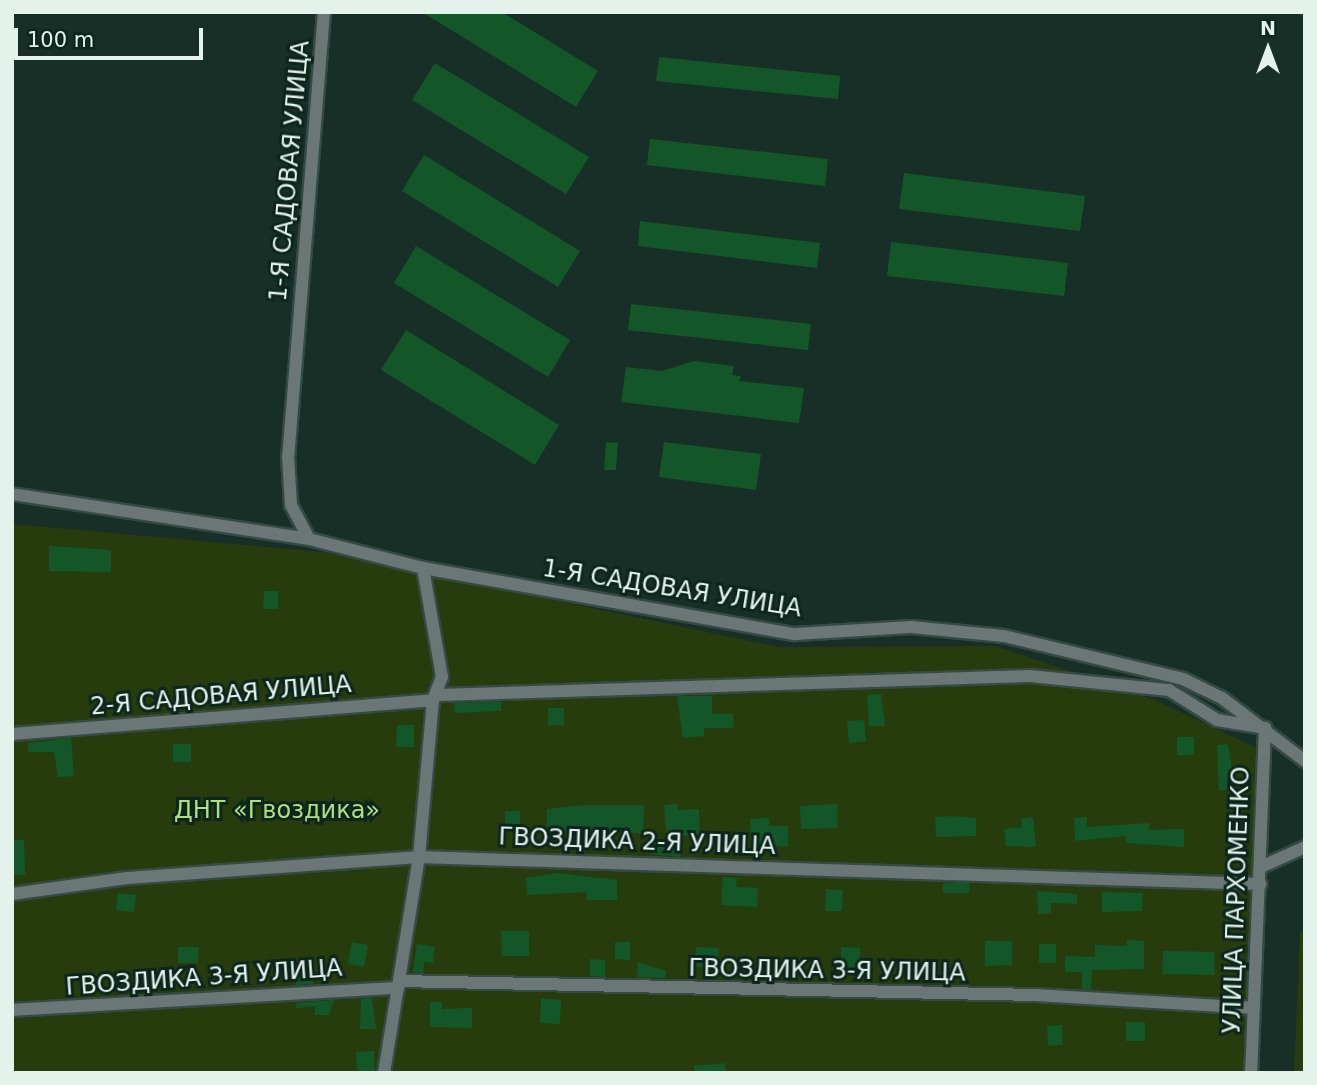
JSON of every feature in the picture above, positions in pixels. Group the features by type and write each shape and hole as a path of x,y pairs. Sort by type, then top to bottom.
{"street":[{"name":"1-Я САДОВАЯ УЛИЦА","path":"309,539 291,505 288,456 324,12"},
{"name":"1-Я САДОВАЯ УЛИЦА","path":"12,494 309,539 423,568 795,634 911,627 1004,636 1183,679 1265,728 1305,761"},
{"path":"384,1073 419,857 436,697 423,568"},
{"name":"2-Я САДОВАЯ УЛИЦА","path":"12,734 436,697 1030,676 1169,690 1217,720 1265,728"},
{"name":"УЛИЦА ПАРХОМЕНКО","path":"1251,1073 1263,866 1265,728"},
{"path":"1263,866 1305,847"},
{"name":"ГВОЗДИКА 2-Я УЛИЦА","path":"12,894 127,878 419,857 1261,884"},
{"name":"ГВОЗДИКА 3-Я УЛИЦА","path":"12,1010 399,984 1037,995 1254,1008"}],"green space":[{"name":"ДНТ «Гвоздика»","path":"12,524 323,552 779,647 995,646 1153,699 1256,748 1243,1073 12,1073"},
{"path":"1300,931 1305,932 1305,1073 1294,1073"}],"building":[{"path":"422,12 502,12 598,71 576,107"},
{"path":"659,57 840,76 838,99 656,81"},
{"path":"435,63 589,157 566,194 412,100"},
{"path":"650,139 828,159 825,186 647,165"},
{"path":"424,155 580,251 558,287 402,191"},
{"path":"904,173 1085,196 1080,231 899,209"},
{"path":"640,221 820,243 817,268 638,246"},
{"path":"891,242 1068,263 1064,296 887,276"},
{"path":"416,246 570,340 548,377 394,283"},
{"path":"631,304 811,324 808,350 628,330"},
{"path":"406,330 559,425 535,465 381,370"},
{"path":"694,361 734,366 732,375 741,376 739,381 804,388 799,423 621,402 626,367 662,371"},
{"path":"606,442 618,443 616,470 604,470"},
{"path":"664,442 761,454 756,490 659,477"},
{"path":"49,546 111,550 111,572 49,571"},
{"path":"264,591 278,591 278,609 263,609"},
{"path":"881,694 885,726 869,726 867,695"},
{"path":"677,696 712,696 712,714 733,714 734,728 704,728 704,736 683,738"},
{"path":"501,702 501,711 455,713 454,703"},
{"path":"548,708 564,708 564,725 548,725"},
{"path":"864,720 866,741 849,743 847,721"},
{"path":"397,725 414,725 414,747 396,747"},
{"path":"1177,737 1194,737 1194,755 1177,755"},
{"path":"71,738 74,776 58,777 54,752 28,752 28,743"},
{"path":"173,744 191,744 191,762 173,762"},
{"path":"1228,744 1235,790 1219,790 1217,745"},
{"path":"677,804 678,810 699,809 700,835 681,836 680,857 651,854 651,841 667,841 664,805"},
{"path":"838,804 837,828 801,829 800,806"},
{"path":"586,805 644,805 643,834 601,828 547,835 547,809"},
{"path":"505,811 520,811 520,831 505,832"},
{"path":"935,817 976,818 976,836 936,837"},
{"path":"1033,817 1036,847 1006,846 1004,829 1022,827 1021,819"},
{"path":"1087,817 1087,827 1149,823 1149,830 1184,829 1184,847 1126,843 1126,836 1075,841 1074,818"},
{"path":"769,818 769,826 788,826 788,847 751,843 750,819"},
{"path":"12,840 24,840 25,875 12,875"},
{"path":"557,873 617,880 617,900 587,900 587,892 527,895 526,878"},
{"path":"723,877 737,878 736,887 758,888 757,907 721,905"},
{"path":"943,883 969,883 969,893 943,893"},
{"path":"826,889 843,890 842,911 825,911"},
{"path":"1037,891 1077,894 1077,904 1051,903 1051,913 1038,914"},
{"path":"1102,892 1143,893 1142,911 1102,912"},
{"path":"118,893 136,895 134,912 116,910"},
{"path":"501,931 529,931 529,956 502,956"},
{"path":"1127,940 1144,941 1144,969 1092,970 1091,990 1082,989 1082,972 1065,972 1065,956 1095,957 1095,945 1127,946"},
{"path":"985,941 1012,941 1012,965 985,966"},
{"path":"352,942 368,945 364,967 348,964"},
{"path":"615,942 630,942 630,960 615,959"},
{"path":"417,944 435,947 433,963 424,962 423,973 413,972"},
{"path":"1039,944 1056,944 1056,963 1039,963"},
{"path":"178,947 199,947 198,963 178,963"},
{"path":"696,947 719,948 718,968 695,967"},
{"path":"841,947 860,948 859,970 841,969"},
{"path":"1163,951 1214,952 1215,975 1162,974"},
{"path":"590,959 605,960 605,977 590,976"},
{"path":"638,962 666,971 665,978 637,977"},
{"path":"296,966 313,966 313,984 296,985"},
{"path":"372,998 376,1029 360,1029 361,999"},
{"path":"541,998 561,1000 560,1024 540,1023"},
{"path":"334,1000 329,1015 315,1015 315,1006 296,1008 296,1003"},
{"path":"430,1002 442,1002 442,1009 472,1008 472,1028 430,1027"},
{"path":"1126,1022 1145,1022 1145,1041 1126,1041"},
{"path":"1062,1025 1063,1045 1048,1046 1047,1026"},
{"path":"374,1051 375,1071 357,1072 356,1052"},
{"path":"725,1063 726,1073 695,1073 694,1066"}]}
